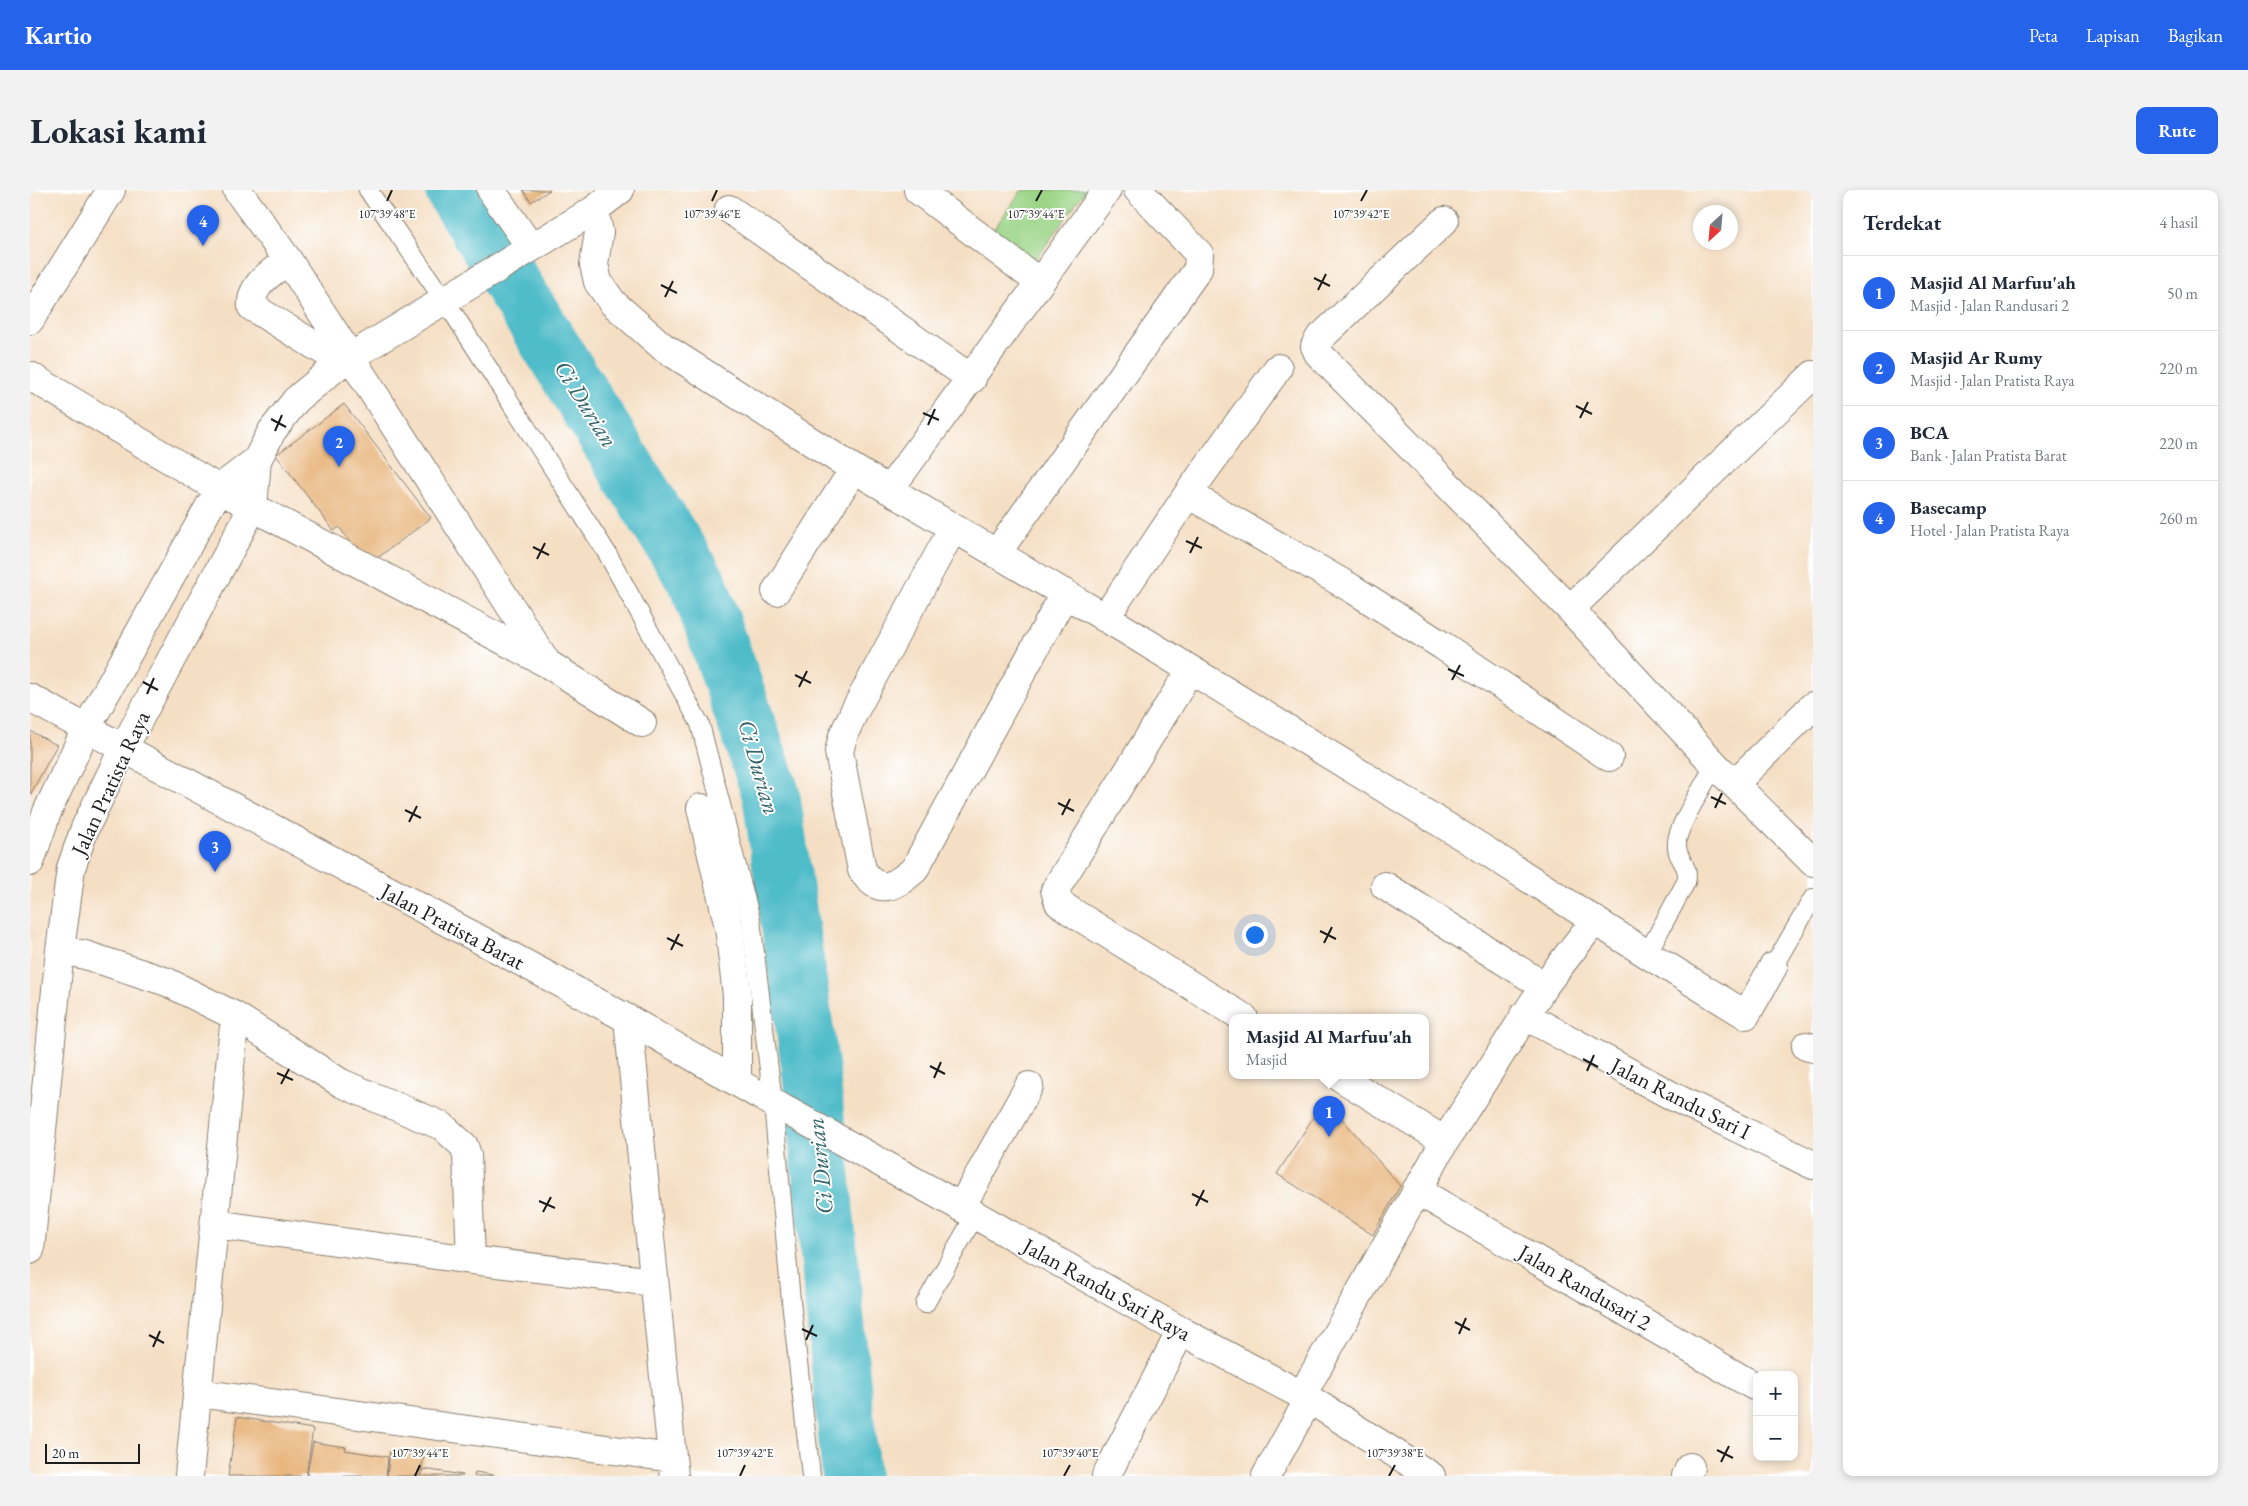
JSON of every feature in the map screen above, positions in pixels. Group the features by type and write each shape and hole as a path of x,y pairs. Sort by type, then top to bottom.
{"street":[{"path":"30,320 111,190"},
{"path":"237,190 288,260 346,359 548,664"},
{"path":"491,190 527,249"},
{"path":"219,488 257,460 272,431 296,400 346,359 594,210 619,190"},
{"path":"918,190 1039,282"},
{"path":"889,490 972,379 1039,282 1107,190"},
{"path":"996,554 1198,269 1199,254 1138,190"},
{"path":"729,209 972,379"},
{"path":"594,210 599,232 594,264 598,282 613,303 663,347 854,469 1065,593 1480,847 1646,954 1746,1015 1773,967"},
{"path":"1444,221 1319,339 1315,346 1318,353 1570,609 1734,784 1813,862"},
{"path":"288,260 258,286 251,296 252,307 346,359"},
{"path":"1105,618 1188,494 1278,368"},
{"path":"1570,609 1813,375"},
{"path":"30,376 253,507 548,664 642,724"},
{"name":"Jalan Pratista Raya","path":"30,1250 60,950 71,868 85,828 122,749 253,507 257,460"},
{"path":"776,591 854,469"},
{"name":"Jalan Pratista Raya","path":"30,862 47,812 86,729 219,488"},
{"path":"1188,494 1351,588 1443,646 1609,757"},
{"path":"952,528 854,712 839,752 862,870 870,882 882,886 896,884 914,870 1065,593"},
{"path":"1180,687 1055,890 1059,903 1072,912 1238,1014"},
{"name":"Jalan Pratista Barat","path":"30,698 628,1019 777,1105"},
{"path":"1734,784 1813,706"},
{"path":"701,808 729,927 737,996 737,1081"},
{"path":"47,812 85,828"},
{"path":"1385,886 1544,986"},
{"path":"1266,1476 1305,1397 1444,1141 1524,1015 1595,920"},
{"path":"60,950 85,955 167,982 235,1016 340,1083 442,1126 464,1146 468,1155 471,1260"},
{"name":"Jalan Randu Sari I","path":"1524,1015 1674,1096 1813,1165"},
{"path":"189,1476 235,1016"},
{"path":"198,1393 673,1467 628,1019"},
{"path":"1343,1079 1444,1141"},
{"path":"968,1211 1029,1086"},
{"name":"Jalan Randu Sari Raya","path":"777,1105 1181,1331 1305,1397 1426,1475"},
{"name":"Jalan Randusari 2","path":"1416,1190 1753,1385"},
{"path":"215,1224 471,1260 654,1282"},
{"path":"1106,1476 1181,1331"}],"lane":[{"path":"368,190 452,296 607,553 700,724 751,920 777,1105 791,1301 811,1476"},
{"path":"1646,954 1686,882 1687,868 1678,854 1676,842 1708,775"},
{"path":"1773,967 1813,898"},
{"path":"925,1304 968,1211"}],"green space":[{"path":"1022,190 1086,190 1033,263 991,233"}],"building":[{"path":"523,190 550,190 531,202"},
{"path":"344,404 431,518 368,565 339,527 334,531 276,455"},
{"path":"30,731 57,745 30,795"},
{"path":"1325,1099 1400,1186 1373,1235 1277,1174"},
{"path":"237,1417 313,1429 306,1476 228,1476"},
{"path":"313,1442 346,1447 345,1450 388,1457 386,1476 307,1476"},
{"path":"390,1451 424,1456 420,1476 387,1476"},
{"path":"423,1469 463,1475 463,1476 422,1476"},
{"path":"475,1472 494,1475 494,1476 474,1476"}],"waterway":[{"name":"Ci Durian","path":"454,190 699,585 771,794 811,1072 851,1476"}],"place":[{"name":"Basecamp","path":"203,246"},
{"name":"Masjid Ar Rumy","path":"339,467"},
{"name":"BCA","path":"215,872"},
{"name":"Masjid Al Marfuu'ah","path":"1329,1137"}]}
